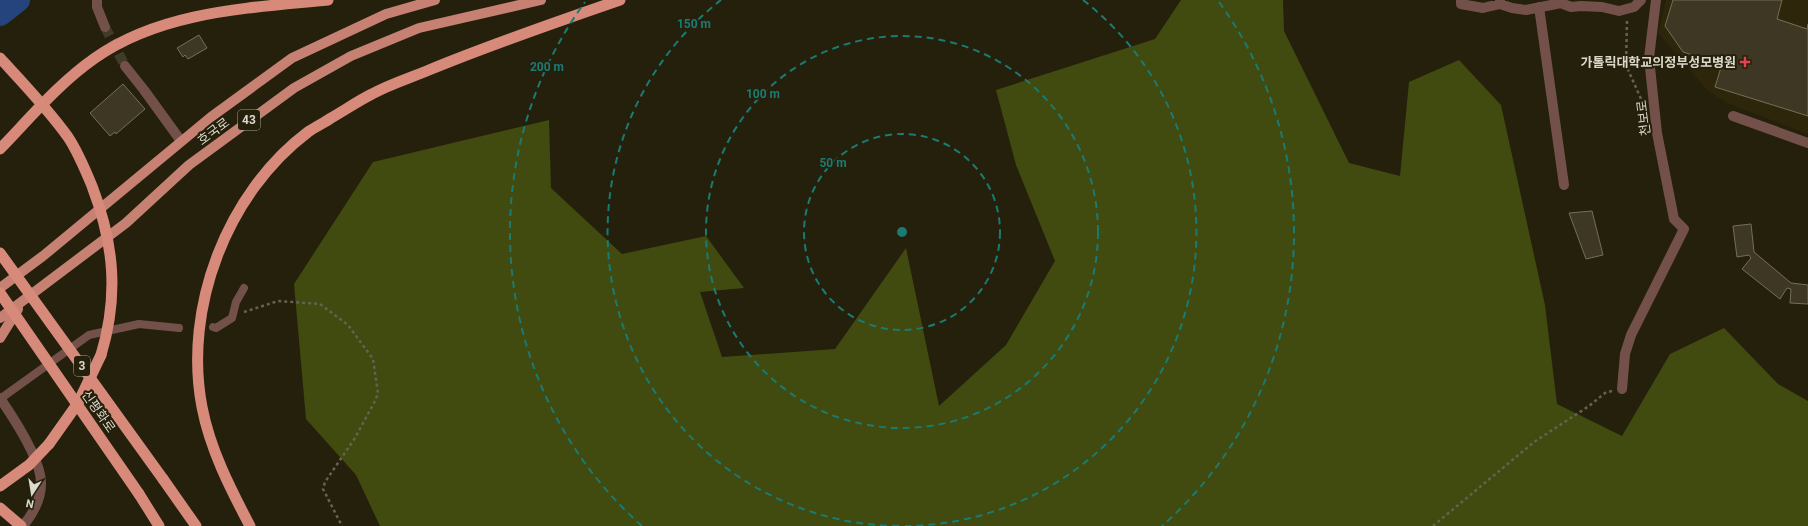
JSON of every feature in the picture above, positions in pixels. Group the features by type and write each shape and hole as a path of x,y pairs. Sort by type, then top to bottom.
{"highway":[{"path":"0,149 63,85 94,59 124,40 191,17 252,7 328,0"},
{"path":"250,526 227,484 213,447 202,408 197,376 198,346 206,285 217,254 234,220 262,177 267,170 308,132 372,93 472,52 620,0"},
{"path":"0,58 68,136 79,154 102,213 113,267 113,290 107,336 101,355 78,403 49,444 29,465 0,486"},
{"name":"신평화로","path":"0,253 163,479 195,526"},
{"name":"신평화로","path":"0,293 160,526"},
{"path":"0,508 22,526"}],"main road":[{"name":"호국로","path":"0,288 43,256 181,141 292,58 386,14 435,0"},
{"name":"호국로","path":"0,318 126,222 189,165 294,88 351,56 419,28 522,3 541,0"},
{"path":"0,338 23,301"}],"street":[{"path":"97,0 97,7 105,27"},
{"path":"1461,0 1461,4 1483,8 1500,2 1512,8 1519,9 1561,4 1571,7 1580,3 1619,11 1634,7 1641,0"},
{"name":"천보로","path":"1622,389 1625,354 1631,335 1684,229 1674,219 1657,133 1649,58 1656,0"},
{"path":"1539,7 1564,185"},
{"path":"125,66 181,141"},
{"path":"1733,116 1808,142"},
{"path":"0,399 24,436 40,470 41,484 38,500 31,516 22,526"}],"lane":[{"path":"213,327 216,328 232,318 235,305 244,288"},
{"path":"0,399 89,335 139,324 179,328"}],"path":[{"path":"232,318 244,312 278,301 320,304 348,325 373,359 378,393 375,401 355,438 325,482 323,489 342,526"},
{"path":"1433,526 1534,442 1589,406 1605,393 1622,389"}],"shaded area":[{"name":"가톨릭대학교의정부성모병원","path":"1666,0 1808,0 1808,134 1727,103 1707,90 1658,33"}],"green space":[{"path":"1181,0 1283,0 1284,31 1349,163 1400,176 1409,82 1459,60 1501,105 1545,305 1557,404 1622,436 1670,354 1724,328 1778,384 1808,401 1808,526 380,526 356,475 306,419 294,284 373,162 549,120 551,188 622,254 706,236 744,288 700,292 722,357 835,349 906,248 939,406 1006,345 1055,261 1016,165 996,90 1155,39"}],"building":[{"name":"가톨릭대학교의정부성모병원","path":"1673,0 1782,0 1777,19 1807,29 1808,24 1808,116 1715,87 1722,64 1683,52 1665,26"},
{"path":"199,35 207,48 188,59 185,55 183,57 177,48"},
{"path":"123,84 145,109 116,134 115,132 110,136 90,113"},
{"path":"1592,211 1603,255 1586,259 1569,213"},
{"path":"1751,224 1754,252 1791,283 1808,285 1808,304 1790,303 1791,289 1787,288 1780,299 1742,269 1751,258 1749,255 1737,257 1733,226"}],"waterway":[{"path":"0,14 18,0"}],"tunnel":[{"path":"105,27 125,66"}],"place":[{"name":"가톨릭대학교의정부성모병원","path":"1745,62"}]}
